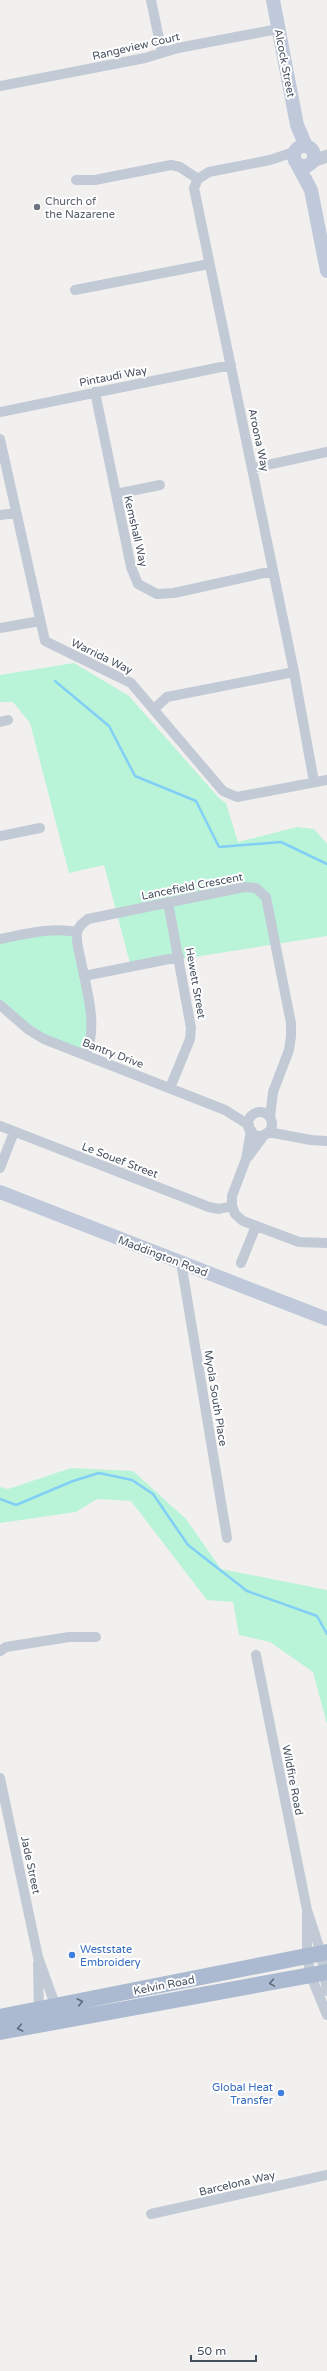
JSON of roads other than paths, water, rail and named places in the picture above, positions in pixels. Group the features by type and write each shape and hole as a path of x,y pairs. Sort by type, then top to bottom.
{"main road":[{"name":"Alcock Street","path":"273,0 303,156 327,269"},
{"name":"Maddington Road","path":"0,1192 327,1319"},
{"name":"Kelvin Road","path":"0,2032 40,2017 319,1954"},
{"name":"Kelvin Road","path":"57,2013 321,1974"},
{"name":"Kelvin Road","path":"0,2017 40,2017"}],"street":[{"path":"151,0 162,53"},
{"name":"Rangeview Court","path":"0,86 145,58 162,53 278,29"},
{"path":"76,180 95,180 171,165 180,167 198,179 209,172 270,160 327,152"},
{"path":"303,156 327,156"},
{"name":"Aroona Way","path":"198,179 194,188 230,365 253,468 294,672 314,782"},
{"path":"75,290 209,264"},
{"name":"Pintaudi Way","path":"0,412 230,365"},
{"name":"Kemshall Way","path":"95,392 131,567 138,584 157,594 174,593 273,571"},
{"name":"Warrida Way","path":"0,439 40,621 46,641 131,683 223,792 229,796 237,797 327,780"},
{"path":"253,468 327,452"},
{"path":"116,494 160,485"},
{"path":"0,516 16,513"},
{"path":"0,628 40,621"},
{"path":"154,709 167,697 294,672"},
{"path":"0,836 40,828"},
{"name":"Lancefield Crescent","path":"77,932 82,923 88,919 244,887 256,888 266,897 291,1024 289,1050 274,1092 271,1119"},
{"name":"Hewett Street","path":"168,902 191,1028 190,1039 170,1088"},
{"path":"0,939 49,930 60,929 77,932 93,1034 86,1055"},
{"path":"84,976 179,957"},
{"name":"Bantry Drive","path":"0,1005 36,1035 225,1110 250,1128"},
{"name":"Lancefield Crescent","path":"255,1113 274,1092"},
{"name":"Bantry Drive","path":"225,1110 255,1113"},
{"path":"297,1137 265,1113 255,1113 250,1128 246,1159 232,1196 232,1206 238,1218 256,1226 299,1242 327,1243"},
{"path":"246,1159 267,1133 271,1119"},
{"name":"Le Souef Street","path":"0,1126 209,1207 219,1209 232,1206"},
{"path":"250,1128 257,1135 267,1133 327,1141"},
{"path":"0,1168 14,1132"},
{"path":"242,1263 256,1226"},
{"name":"Myola South Place","path":"181,1262 227,1538"},
{"path":"0,1651 6,1646 69,1637 96,1637"},
{"name":"Wildfire Road","path":"256,1655 307,1910 319,1954 326,2011"},
{"name":"Jade Street","path":"0,1778 38,1957 57,2013"},
{"name":"Wildfire Road","path":"307,1910 319,1954 321,1974 327,1991"},
{"name":"Jade Street","path":"38,1957 40,2017"},
{"name":"Wildfire Road","path":"326,2011 327,1996"},
{"name":"Barcelona Way","path":"151,2214 327,2175"}],"waterway":[{"path":"55,681 109,726 135,776 196,801 219,847 281,842 327,864"},
{"path":"0,1499 16,1505 73,1481 99,1473 132,1480 153,1494 188,1545 247,1591 317,1616 327,1634"}],"place":[{"name":"Church of the Nazarene","path":"37,207"},
{"name":"Weststate Embroidery","path":"72,1955"},
{"name":"Global Heat Transfer","path":"281,2093"}]}
